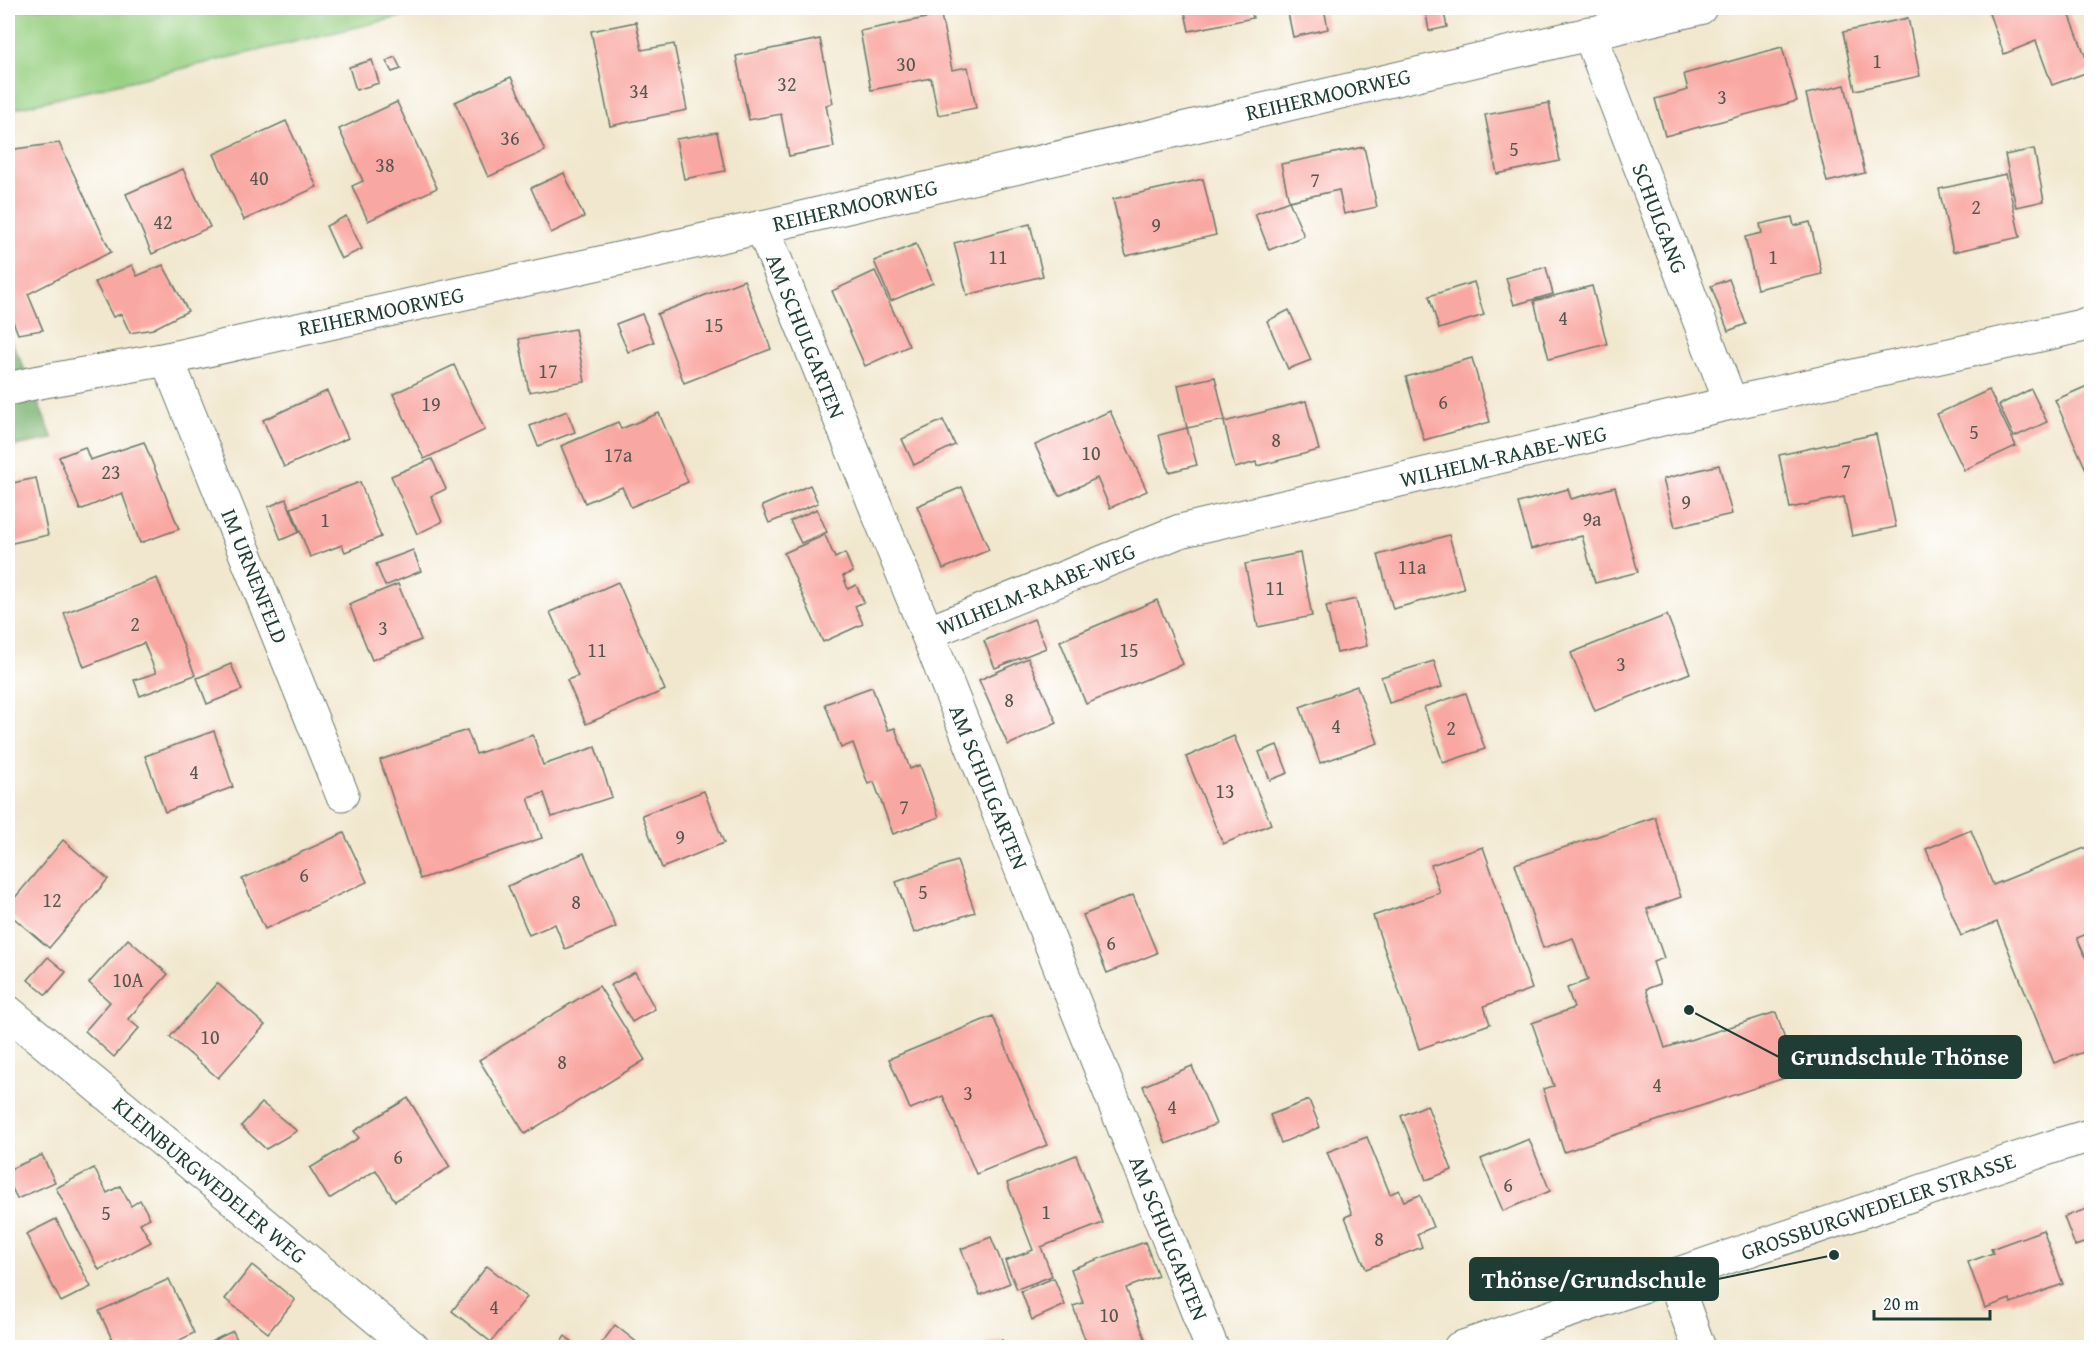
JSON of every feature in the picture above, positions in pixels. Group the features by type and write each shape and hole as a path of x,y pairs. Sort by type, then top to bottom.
{"street":[{"name":"REIHERMOORWEG","path":"8,389 167,359 762,227 1700,8"},
{"name":"SCHULGANG","path":"1589,33 1731,403"},
{"name":"AM SCHULGARTEN","path":"762,227 1212,1347"},
{"name":"WILHELM-RAABE-WEG","path":"927,633 1180,531 2091,322"},
{"name":"IM URNENFELD","path":"167,359 342,794"},
{"name":"KLEINBURGWEDELER WEG","path":"8,1012 413,1347"},
{"name":"GROSSBURGWEDELER STRASSE","path":"1460,1347 2091,1135"},
{"path":"1673,1276 1699,1347"}],"green space":[{"path":"8,8 437,8 8,110"},
{"path":"8,335 21,361 53,439 8,447"}],"building":[{"path":"1184,8 1251,8 1253,18 1189,31"},
{"path":"1287,8 1324,8 1328,29 1293,37"},
{"path":"1425,8 1443,8 1447,27 1429,31"},
{"path":"1987,8 2067,8 2091,71 2052,85 2036,41 2004,54"},
{"path":"941,15 952,70 968,67 976,108 938,115 931,78 871,90 860,31"},
{"path":"1908,18 1920,76 1855,90 1843,32"},
{"path":"636,22 642,50 674,44 687,110 610,126 591,31"},
{"path":"820,39 833,103 826,105 834,147 789,156 781,114 749,120 736,56"},
{"path":"1782,47 1797,101 1665,136 1655,99 1688,90 1684,74"},
{"path":"395,57 401,69 392,72 386,61"},
{"path":"372,60 379,83 356,90 349,67"},
{"path":"511,77 545,151 488,177 455,102"},
{"path":"1845,85 1865,173 1827,182 1806,94"},
{"path":"397,102 437,188 368,221 352,186 363,181 339,129"},
{"path":"1549,103 1560,161 1497,174 1485,115"},
{"path":"286,121 317,187 244,220 214,154"},
{"path":"717,132 725,171 684,179 676,139"},
{"path":"59,143 111,252 28,294 43,330 18,334 8,309 8,150"},
{"path":"1364,147 1377,207 1344,214 1339,190 1289,201 1281,164"},
{"path":"2034,149 2044,201 2016,207 2005,155"},
{"path":"183,169 210,227 152,254 126,194"},
{"path":"564,173 584,217 551,233 531,188"},
{"path":"2006,174 2020,237 1953,252 1939,189"},
{"path":"1203,179 1216,235 1126,256 1113,199"},
{"path":"1289,201 1304,236 1269,250 1255,214"},
{"path":"346,216 362,249 341,259 326,226"},
{"path":"1792,217 1794,226 1810,222 1822,274 1757,289 1745,237 1762,233 1760,224"},
{"path":"1030,224 1043,276 967,295 954,243"},
{"path":"916,244 933,283 891,301 874,261"},
{"path":"132,265 137,276 163,265 188,311 153,329 130,333 121,314 113,317 95,282"},
{"path":"1546,267 1553,294 1514,305 1506,278"},
{"path":"875,271 909,346 865,366 832,291"},
{"path":"1729,279 1746,324 1728,331 1711,286"},
{"path":"744,280 771,349 684,383 657,314"},
{"path":"1474,282 1484,315 1439,329 1429,296"},
{"path":"1592,286 1607,344 1549,359 1534,301"},
{"path":"1289,310 1311,360 1288,369 1267,321"},
{"path":"642,314 654,342 628,352 616,324"},
{"path":"575,329 585,382 529,392 519,339"},
{"path":"1472,358 1490,422 1424,440 1406,377"},
{"path":"454,365 485,430 424,459 393,394"},
{"path":"1215,377 1225,420 1187,428 1178,385"},
{"path":"2092,384 2092,483 2055,400"},
{"path":"2031,389 2047,422 2014,437 1999,405"},
{"path":"1989,390 2016,446 1964,470 1937,414"},
{"path":"327,391 348,438 284,467 263,420"},
{"path":"1306,401 1319,450 1257,466 1256,462 1235,468 1224,422"},
{"path":"567,411 575,432 538,446 530,426"},
{"path":"1110,411 1147,491 1110,508 1097,478 1059,496 1035,445"},
{"path":"659,413 688,482 631,507 622,487 585,503 561,446 618,422 621,429"},
{"path":"943,420 955,445 914,465 902,439"},
{"path":"1187,428 1197,465 1169,472 1159,435"},
{"path":"1876,434 1896,527 1852,536 1844,497 1790,508 1779,455"},
{"path":"144,442 179,529 140,543 122,493 80,510 59,457 85,447 90,460"},
{"path":"432,459 446,489 431,496 442,522 417,534 391,476"},
{"path":"1719,465 1732,514 1675,527 1663,479"},
{"path":"36,478 48,535 8,544 8,484"},
{"path":"360,482 381,537 345,552 342,545 310,557 291,508"},
{"path":"810,485 818,503 769,523 762,506"},
{"path":"962,487 989,550 943,569 917,506"},
{"path":"1615,487 1638,572 1595,583 1582,536 1531,549 1518,503 1568,489 1571,499"},
{"path":"286,499 299,532 281,540 268,507"},
{"path":"817,509 827,532 801,543 790,521"},
{"path":"825,535 835,558 845,553 853,572 843,576 848,589 856,585 864,602 855,606 863,624 823,642 784,553"},
{"path":"1449,535 1464,589 1393,609 1378,555"},
{"path":"413,550 421,571 385,586 376,564"},
{"path":"1300,553 1312,616 1258,627 1245,564"},
{"path":"157,578 195,675 140,696 134,680 156,673 144,643 84,667 64,613"},
{"path":"618,582 665,690 586,724 567,680 578,676 550,612"},
{"path":"398,584 421,640 372,660 349,604"},
{"path":"1356,599 1367,646 1337,653 1326,606"},
{"path":"1157,600 1183,664 1086,704 1060,641"},
{"path":"1667,615 1690,673 1595,711 1571,653"},
{"path":"1034,619 1046,648 995,668 984,641"},
{"path":"1028,658 1057,723 1008,745 979,680"},
{"path":"1434,661 1442,687 1389,703 1381,677"},
{"path":"231,664 242,690 207,704 197,678"},
{"path":"1357,686 1378,743 1320,763 1300,707"},
{"path":"872,687 888,730 895,728 910,769 920,765 939,817 893,834 874,782 868,784 853,743 841,748 825,704"},
{"path":"1466,693 1485,749 1443,763 1424,707"},
{"path":"467,730 476,754 533,735 543,765 595,747 612,797 552,817 544,793 528,798 542,838 420,879 380,760"},
{"path":"214,731 233,787 165,812 145,756"},
{"path":"1234,736 1271,824 1223,844 1186,757"},
{"path":"1277,745 1288,773 1270,780 1259,752"},
{"path":"704,791 724,843 662,868 642,815"},
{"path":"1655,817 1681,897 1647,909 1664,958 1653,962 1660,984 1646,989 1665,1048 1776,1012 1796,1074 1564,1152 1543,1089 1554,1086 1532,1023 1574,1008 1567,988 1588,980 1573,938 1543,948 1515,864"},
{"path":"1971,830 1993,885 2092,845 2092,932 2077,938 2092,972 2092,1049 2054,1063 1997,922 1961,936 1926,849"},
{"path":"344,833 367,882 265,929 242,879"},
{"path":"63,840 108,879 49,948 8,913 8,906"},
{"path":"1483,847 1532,989 1484,1006 1490,1024 1419,1049 1373,916 1440,893 1431,865"},
{"path":"584,853 616,927 565,949 555,924 529,935 508,886"},
{"path":"957,861 975,912 914,933 896,882"},
{"path":"1133,895 1157,953 1107,973 1083,915"},
{"path":"128,939 168,974 128,1019 139,1028 114,1057 85,1031 110,1002 89,983"},
{"path":"48,957 66,972 46,995 28,980"},
{"path":"635,972 655,1009 632,1022 611,985"},
{"path":"217,983 265,1025 218,1078 170,1037"},
{"path":"599,986 645,1060 525,1134 479,1060"},
{"path":"993,1016 1047,1145 976,1174 943,1096 910,1109 889,1059"},
{"path":"1192,1066 1216,1124 1166,1144 1143,1086"},
{"path":"408,1098 450,1167 395,1201 376,1170 329,1199 310,1168 359,1138 354,1131"},
{"path":"1309,1100 1320,1127 1281,1143 1270,1115"},
{"path":"262,1103 297,1131 266,1149 241,1126"},
{"path":"1427,1105 1452,1170 1426,1180 1401,1116"},
{"path":"1367,1137 1390,1194 1399,1190 1404,1201 1420,1195 1433,1227 1417,1234 1422,1247 1366,1269 1345,1217 1352,1214 1327,1152"},
{"path":"1529,1139 1550,1191 1503,1211 1481,1159"},
{"path":"42,1155 55,1182 17,1199 8,1179 8,1170"},
{"path":"1076,1155 1103,1223 1041,1247 1052,1276 1017,1289 1005,1261 1033,1250 1007,1183"},
{"path":"94,1168 107,1193 120,1186 131,1206 140,1200 150,1218 140,1223 151,1242 99,1270 56,1188"},
{"path":"2092,1207 2092,1240 2075,1246 2064,1217"},
{"path":"56,1219 91,1287 61,1302 26,1234"},
{"path":"2043,1230 2063,1284 2011,1303 2010,1299 1985,1308 1968,1262 1993,1253 1991,1249"},
{"path":"991,1237 1010,1283 980,1295 961,1249"},
{"path":"1145,1242 1158,1276 1126,1288 1147,1344 1137,1348 1088,1348 1073,1306 1083,1303 1071,1269"},
{"path":"252,1265 295,1300 268,1333 225,1299"},
{"path":"487,1266 527,1297 491,1342 452,1311"},
{"path":"1054,1278 1065,1305 1032,1320 1021,1291"},
{"path":"169,1279 194,1333 164,1348 139,1348 137,1344 129,1348 116,1348 99,1311"},
{"path":"615,1325 644,1348 598,1348"},
{"path":"233,1331 241,1348 198,1348"},
{"path":"565,1336 580,1348 557,1348"},
{"path":"1002,1340 1005,1348 983,1348 983,1347"},
{"path":"1816,1340 1819,1348 1796,1348 1796,1347"},
{"path":"1842,1340 1845,1348 1822,1348 1822,1347"}],"place":[{"name":"Grundschule Thönse","path":"1689,1010"},
{"name":"Thönse/Grundschule","path":"1834,1255"}]}
